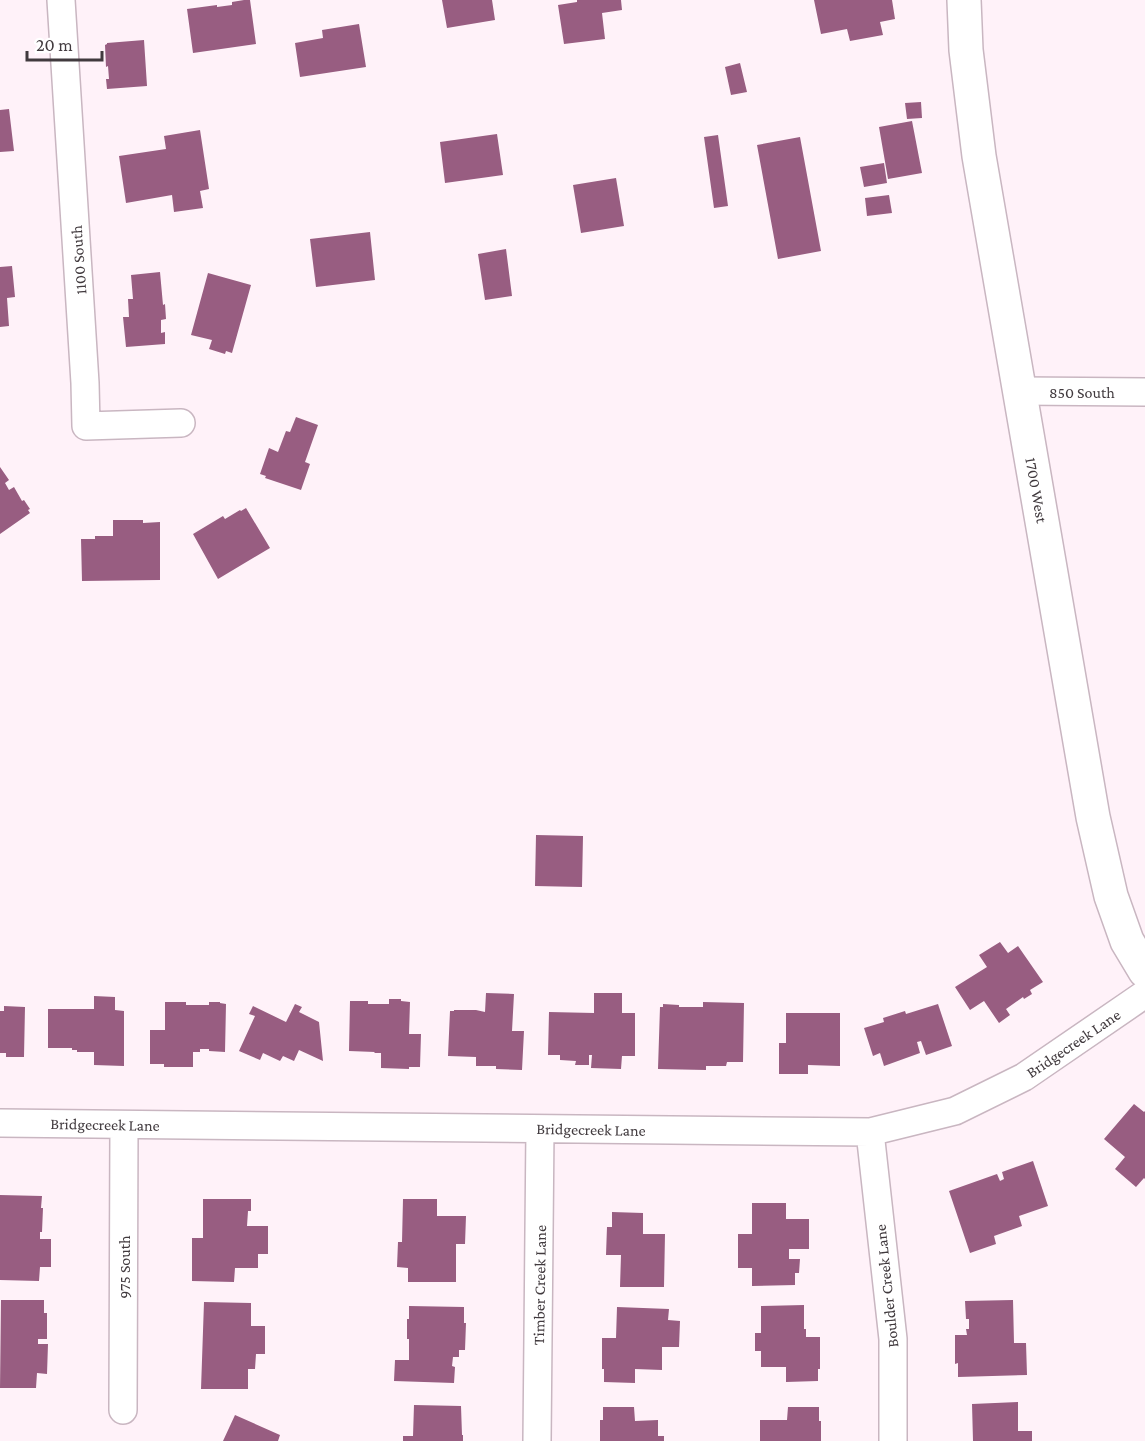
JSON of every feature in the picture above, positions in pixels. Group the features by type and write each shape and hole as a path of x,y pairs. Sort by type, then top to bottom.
{"street":[{"name":"1100 South","path":"61,0 86,426 181,423"},
{"name":"1700 West","path":"964,0 966,50 979,156 1093,816 1111,896 1127,941 1145,971"},
{"name":"850 South","path":"1020,391 1145,392"},
{"name":"Bridgecreek Lane","path":"0,1123 870,1132 955,1111 1024,1077 1145,994"},
{"name":"975 South","path":"123,1410 124,1125"},
{"name":"Timber Creek Lane","path":"537,1441 540,1129"},
{"name":"Boulder Creek Lane","path":"870,1132 893,1340 893,1441"}],"building":[{"path":"250,0 256,44 193,53 187,9 232,5 232,2"},
{"path":"442,0 492,0 495,20 447,28"},
{"path":"577,0 621,0 622,10 602,13 605,39 564,44 558,5 577,2"},
{"path":"814,0 892,0 895,19 880,22 883,35 850,41 847,29 821,34"},
{"path":"359,24 366,67 300,77 295,43 323,38 322,30"},
{"path":"144,40 147,86 107,89 106,79 109,79 105,45"},
{"path":"740,63 747,92 731,95 725,67"},
{"path":"921,102 922,118 907,119 905,103"},
{"path":"9,109 14,151 0,152 0,110"},
{"path":"912,121 922,173 888,179 879,127"},
{"path":"200,130 209,189 200,191 203,208 174,212 172,195 126,203 119,156 166,149 164,136"},
{"path":"497,134 503,175 445,183 440,142"},
{"path":"718,135 728,206 714,208 704,137"},
{"path":"800,137 821,251 778,259 757,145"},
{"path":"884,163 887,183 864,187 860,167"},
{"path":"616,178 624,226 581,233 573,185"},
{"path":"889,195 892,213 867,216 865,198"},
{"path":"370,232 375,280 316,287 310,239"},
{"path":"506,249 512,296 485,300 478,254"},
{"path":"12,266 15,297 7,298 9,326 0,327 0,267"},
{"path":"160,272 166,319 161,320 161,333 165,332 165,344 126,347 123,317 129,317 128,299 133,299 131,275"},
{"path":"208,273 251,285 232,353 226,351 225,354 209,349 212,340 191,335"},
{"path":"296,417 318,425 305,462 310,464 301,490 265,478 266,476 260,474 269,448 278,452 286,431 290,432"},
{"path":"0,467 9,480 5,483 9,490 14,487 30,509 28,510 30,513 0,534"},
{"path":"246,508 270,548 218,579 193,534 223,516 225,519"},
{"path":"113,520 160,522 160,580 82,581 81,539 113,536"},
{"path":"536,835 583,836 582,887 535,886"},
{"path":"1000,942 1008,953 1018,946 1043,982 1030,990 1032,994 1024,999 1023,997 1006,1009 1010,1015 999,1023 984,1001 970,1010 955,987 987,967 979,955"},
{"path":"486,993 514,994 512,1031 524,1031 522,1070 476,1066 476,1057 448,1056 450,1011 485,1012"},
{"path":"594,993 622,993 622,1013 635,1013 635,1056 622,1056 621,1069 591,1068 592,1055 589,1055 589,1065 575,1065 576,1061 560,1060 560,1055 548,1055 549,1012 594,1013"},
{"path":"94,996 115,997 115,1010 124,1011 124,1066 94,1065 94,1052 77,1052 72,1048 48,1048 48,1009 94,1009"},
{"path":"389,999 410,1002 409,1034 421,1034 420,1067 381,1068 381,1053 349,1051 350,1001 389,1004"},
{"path":"165,1002 186,1002 186,1005 209,1005 209,1002 226,1004 225,1052 200,1049 200,1052 193,1052 193,1067 164,1067 164,1064 150,1064 150,1030 165,1030"},
{"path":"703,1002 744,1003 743,1062 727,1062 726,1066 706,1066 706,1070 658,1069 660,1007 663,1007 663,1004 703,1007"},
{"path":"295,1004 302,1007 299,1012 319,1022 323,1061 299,1050 294,1061 283,1056 280,1061 263,1053 260,1060 239,1051 255,1016 249,1014 253,1006 286,1022"},
{"path":"938,1004 952,1046 926,1055 921,1041 917,1042 920,1053 884,1066 880,1053 873,1056 864,1028 884,1022 883,1018"},
{"path":"4,1006 25,1007 24,1057 6,1057 6,1053 0,1053 0,1011 4,1011"},
{"path":"786,1013 840,1013 840,1066 808,1065 808,1074 779,1074 779,1043 786,1043"},
{"path":"1134,1104 1145,1111 1145,1179 1136,1187 1115,1169 1125,1157 1104,1139"},
{"path":"1033,1161 1048,1206 1019,1216 1022,1226 994,1236 996,1244 970,1253 949,1191 997,1174 1000,1181 1004,1179 1002,1172"},
{"path":"0,1195 42,1196 40,1239 51,1239 51,1267 40,1267 39,1281 0,1280"},
{"path":"203,1199 251,1199 247,1226 268,1226 268,1254 258,1254 258,1268 235,1268 234,1282 192,1281 192,1238 203,1238"},
{"path":"403,1199 437,1199 437,1216 466,1216 465,1244 456,1244 456,1282 408,1282 408,1268 397,1267 398,1242 402,1242"},
{"path":"752,1203 786,1203 786,1219 809,1219 809,1249 789,1249 789,1259 800,1259 799,1273 795,1273 795,1285 752,1286 752,1268 738,1268 738,1234 752,1234"},
{"path":"612,1212 643,1213 643,1234 665,1234 664,1287 620,1287 621,1255 606,1255 607,1227 612,1227"},
{"path":"1,1300 44,1300 44,1313 47,1313 47,1339 38,1339 38,1344 48,1344 47,1374 37,1373 36,1388 0,1388"},
{"path":"1013,1300 1014,1343 1026,1343 1027,1375 958,1377 958,1363 955,1364 955,1335 967,1335 966,1329 969,1329 965,1301"},
{"path":"204,1302 251,1303 251,1326 265,1326 265,1354 256,1354 255,1369 248,1369 248,1389 201,1389"},
{"path":"804,1305 806,1337 820,1337 818,1381 786,1382 786,1367 761,1367 761,1351 755,1351 755,1333 761,1333 761,1306"},
{"path":"409,1306 464,1307 465,1350 459,1350 459,1357 453,1357 454,1383 394,1381 395,1360 409,1360 407,1319 409,1319"},
{"path":"617,1307 669,1309 668,1320 680,1321 679,1347 662,1347 662,1370 635,1369 635,1383 604,1382 602,1338 616,1338"},
{"path":"1018,1402 1018,1431 1032,1431 1032,1441 973,1441 972,1404"},
{"path":"414,1405 461,1406 463,1441 403,1441 403,1436 413,1436"},
{"path":"603,1407 634,1407 635,1421 658,1420 658,1436 664,1436 664,1441 600,1441 600,1420 603,1420"},
{"path":"788,1407 819,1407 821,1441 760,1441 760,1420 787,1420"},
{"path":"235,1415 280,1435 278,1441 223,1441"}]}
